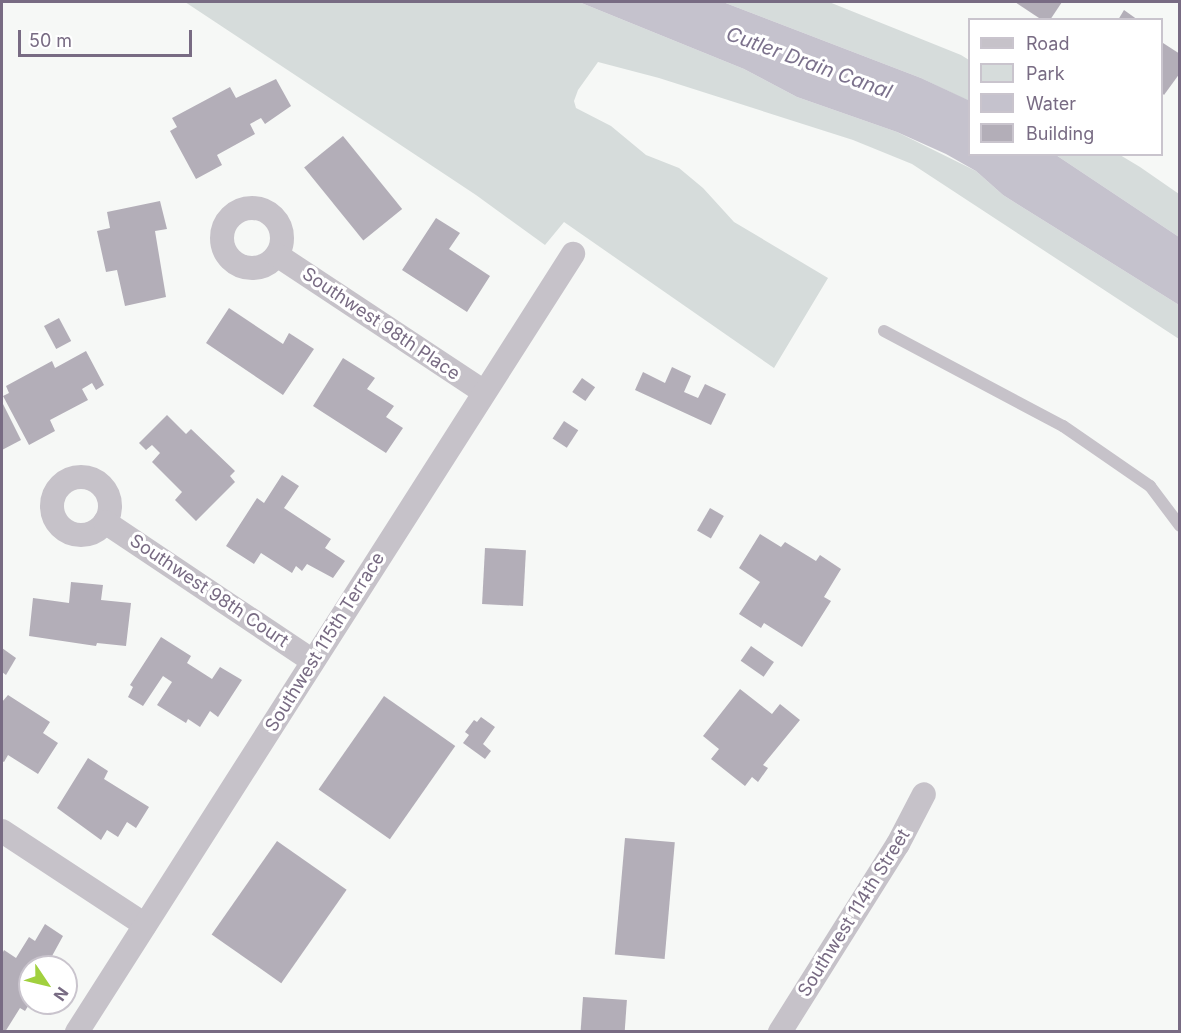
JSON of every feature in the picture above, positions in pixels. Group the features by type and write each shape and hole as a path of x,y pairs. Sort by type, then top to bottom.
{"street":[{"name":"Southwest 115th Terrace","path":"78,1032 573,254"},
{"name":"Southwest 98th Place","path":"278,255 484,392"},
{"name":"Southwest 98th Court","path":"105,522 313,661"},
{"name":"Southwest 114th Street","path":"780,1032 898,844 924,794"},
{"path":"2,831 145,925"}],"lane":[{"path":"884,331 1063,426 1150,486 1179,526"}],"green space":[{"path":"185,2 579,2 744,69 797,97 897,132 976,171 1003,195 1179,305 1179,339 912,164 853,140 659,78 598,62 578,90 574,101 576,108 611,126 646,155 679,168 703,188 734,222 828,278 774,368 564,222 545,245 476,195"},
{"path":"723,2 829,2 961,55 968,59 968,101 921,78"},
{"path":"1058,156 1122,156 1140,167 1179,194 1179,237"}],"water":[{"name":"Cutler Drain Canal","path":"579,2 723,2 921,78 968,100 968,156 1058,156 1179,237 1179,305 1003,195 976,171 946,154 897,132 797,97 744,69"}],"building":[{"path":"1015,2 1062,2 1051,18 1039,18"},
{"path":"1124,10 1135,18 1119,18"},
{"path":"1163,43 1180,54 1180,73 1164,95"},
{"path":"276,79 291,106 265,124 261,118 250,124 255,134 217,155 222,165 196,179 170,131 177,127 172,118 230,87 236,98"},
{"path":"343,136 402,209 363,241 304,167"},
{"path":"160,201 167,229 155,231 166,297 125,306 117,270 106,272 97,231 110,228 107,212"},
{"path":"436,218 460,233 449,249 490,276 467,312 402,270"},
{"path":"229,308 283,344 289,333 314,349 283,395 206,343"},
{"path":"59,318 71,341 56,349 44,326"},
{"path":"86,351 104,385 96,390 92,383 82,389 88,400 50,420 55,431 29,445 3,396 9,393 6,386 52,361 55,368"},
{"path":"343,358 375,378 367,389 394,406 386,417 403,428 386,453 313,406"},
{"path":"672,367 691,376 684,392 698,398 705,384 726,394 711,425 635,390 643,372 665,383"},
{"path":"582,378 595,387 585,401 572,392"},
{"path":"2,402 21,440 2,450"},
{"path":"167,415 186,434 191,429 235,471 230,476 235,482 196,521 175,500 182,492 152,462 160,453 152,445 146,450 139,443"},
{"path":"564,421 578,430 567,448 553,439"},
{"path":"282,475 299,486 284,508 331,539 325,548 345,561 333,578 307,564 302,571 296,566 292,573 261,553 254,564 226,546 257,498 264,503"},
{"path":"710,508 724,516 711,539 697,531"},
{"path":"760,534 781,547 785,542 816,561 820,555 841,569 824,597 831,601 802,647 764,623 761,628 739,614 760,582 739,568"},
{"path":"485,548 526,550 523,606 482,604"},
{"path":"71,582 103,585 101,600 131,603 126,646 97,643 96,646 29,636 33,598 69,603"},
{"path":"161,637 191,656 187,663 212,679 220,667 242,680 218,717 210,711 200,727 188,719 186,723 157,705 172,682 163,676 143,706 128,697 133,687 130,685"},
{"path":"751,646 774,662 764,677 741,661"},
{"path":"2,648 16,658 6,675 2,672"},
{"path":"740,689 772,714 780,704 800,720 763,765 768,768 758,782 752,777 745,786 711,759 719,749 703,736"},
{"path":"8,695 50,722 43,733 58,743 38,774 8,755 4,762 2,761 2,702"},
{"path":"384,696 455,746 390,839 319,789"},
{"path":"481,717 495,727 483,744 491,751 485,759 463,743 469,735 465,732 474,720 477,722"},
{"path":"88,758 108,771 104,779 149,807 136,828 127,822 118,837 107,830 101,840 57,808"},
{"path":"625,838 675,842 665,959 615,955"},
{"path":"277,841 347,890 281,983 212,934"},
{"path":"45,924 63,936 53,955 18,955 18,1011 5,1032 2,1032 2,954 4,950 16,958 29,937 35,941"},
{"path":"583,997 627,1000 625,1032 581,1032"}]}
